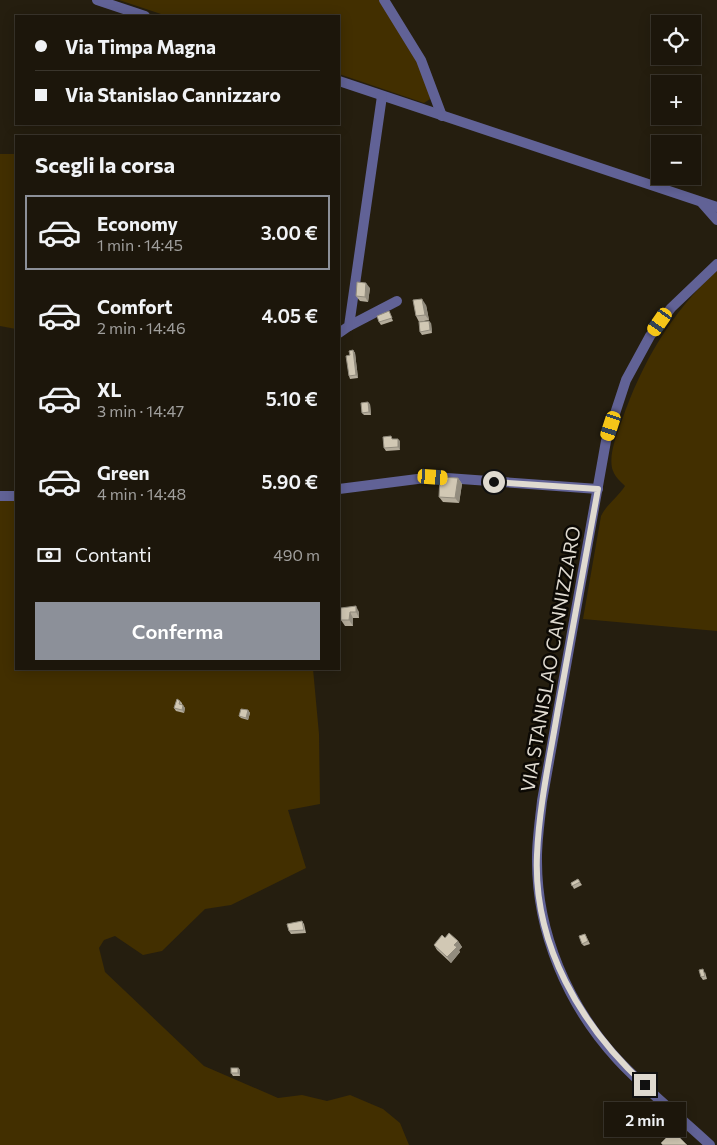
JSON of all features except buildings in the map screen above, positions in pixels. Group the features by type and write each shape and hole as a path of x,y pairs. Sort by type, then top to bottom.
{"street":[{"path":"97,0 142,15"},
{"path":"384,0 421,60 442,116"},
{"path":"340,81 717,208"},
{"path":"349,326 382,96"},
{"path":"699,201 717,220"},
{"path":"708,271 717,255"},
{"path":"708,271 717,264"},
{"name":"VIA STANISLAO CANNIZZARO","path":"708,271 671,308 650,336 626,380 606,441 542,801 537,858 542,913 559,969 570,992 598,1035 619,1060 710,1145"},
{"path":"340,331 397,301"},
{"path":"340,489 433,477 598,489"},
{"path":"0,496 15,496"}],"shaded area":[{"path":"119,0 380,0 418,61 428,86 430,99 424,103 340,74 340,15 164,15"},
{"path":"0,154 15,154 15,329 0,326"},
{"path":"717,271 717,631 583,619 601,516 625,486 617,478 611,462 616,437 630,399 649,359 672,321"},
{"path":"0,498 15,498 15,670 313,670 319,734 320,804 288,810 306,868 231,905 205,909 162,951 143,955 115,936 104,940 99,948 105,972 204,1066 278,1098 302,1095 327,1101 350,1095 383,1109 400,1123 409,1145 0,1145"}],"route":[{"path":"494,482 598,489 542,801 538,834 538,879 543,920 559,969 570,992 598,1035 619,1060 645,1085"}]}
